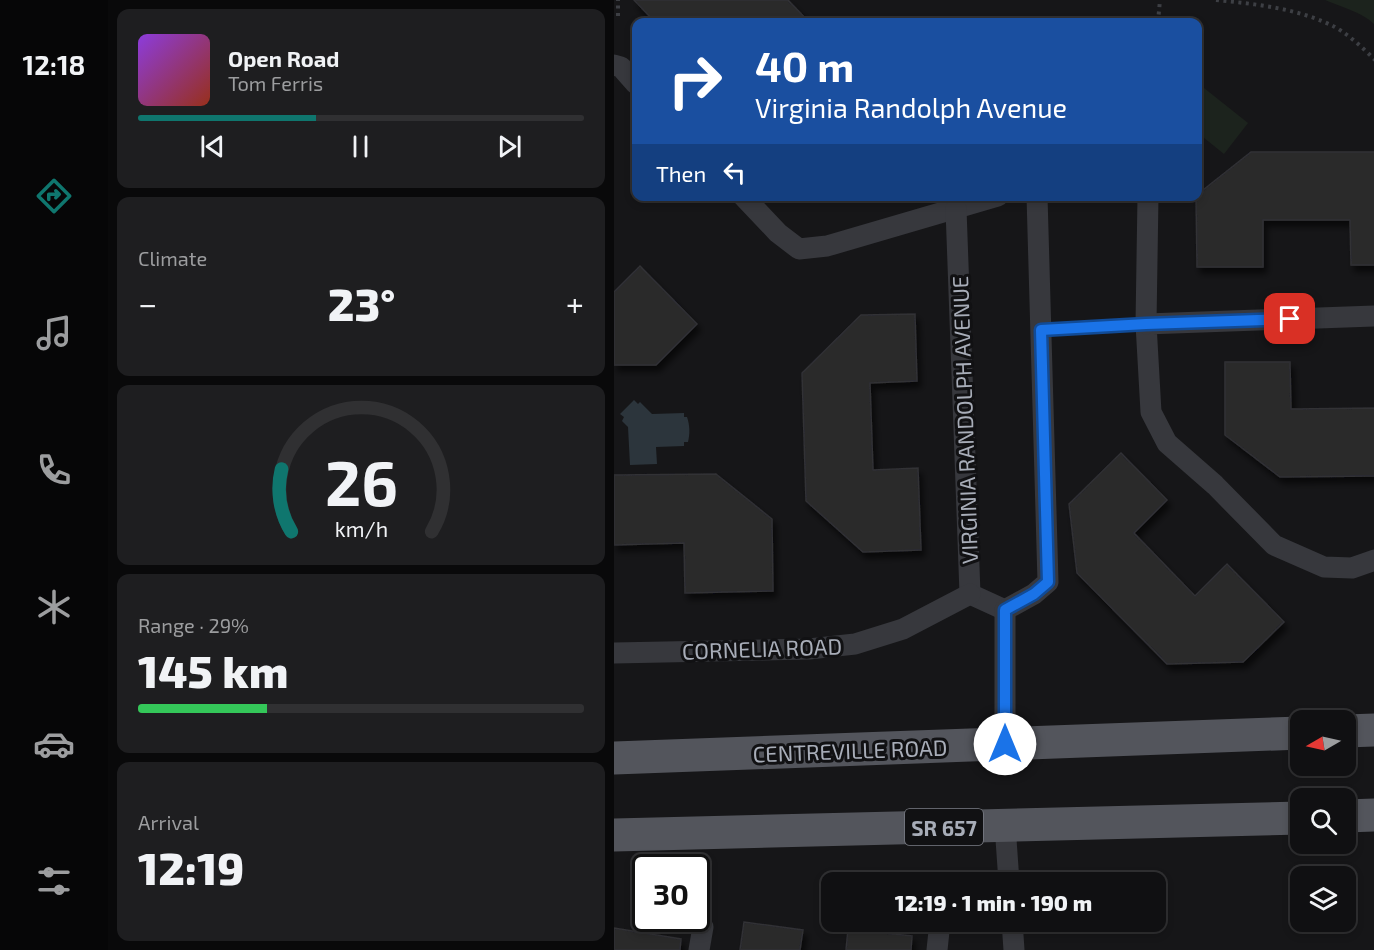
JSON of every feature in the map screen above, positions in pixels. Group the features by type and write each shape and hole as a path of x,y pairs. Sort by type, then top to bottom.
{"main road":[{"path":"1356,731 1374,730"},
{"name":"CENTREVILLE ROAD","path":"614,758 1290,733"},
{"path":"1356,816 1374,815"},
{"name":"SR 657","path":"614,835 1290,818"}],"street":[{"path":"614,65 621,67 632,79"},
{"path":"748,201 778,233 799,249 827,246 982,201"},
{"path":"1005,744 1005,610 1034,594 1048,582 1037,201"},
{"path":"1148,201 1146,324 1151,412 1167,443 1215,485 1274,544 1324,567 1352,568 1374,560"},
{"name":"VIRGINIA RANDOLPH AVENUE","path":"956,209 970,594 1005,610"},
{"path":"1146,324 1374,316"},
{"name":"CORNELIA ROAD","path":"614,652 809,649 856,644 903,629 970,594"},
{"path":"1005,825 1007,872"},
{"path":"699,950 702,932"},
{"path":"1013,932 1014,950"}],"lane":[{"path":"1041,330 1146,324"}],"path":[{"path":"618,0 618,16"},
{"path":"1158,18 1160,0"},
{"path":"1216,0 1256,4 1305,14 1333,26 1363,48 1374,60"}],"shaded area":[{"path":"1325,0 1374,0 1374,24 1357,13"},
{"path":"1204,88 1248,123 1224,154 1202,136 1202,91"},
{"path":"634,400 638,404 640,402 652,414 684,413 689,427 688,442 684,442 684,446 656,447 657,464 630,465 628,427 622,421 624,417 620,414"}],"building":[{"path":"634,0 788,0 805,18 651,18"},
{"path":"1251,152 1375,152 1375,265 1351,265 1350,220 1263,220 1263,267 1197,267 1196,201 1202,201 1202,191"},
{"path":"640,266 697,324 656,365 614,365 614,292"},
{"path":"915,314 917,381 870,383 873,470 918,468 921,550 863,552 806,501 802,373 861,315"},
{"path":"1225,362 1290,362 1291,409 1375,408 1375,476 1280,477 1225,435"},
{"path":"1121,453 1167,500 1134,533 1195,596 1227,564 1284,622 1243,662 1167,664 1077,573 1069,504"},
{"path":"716,474 772,519 773,591 685,593 684,543 614,545 614,475"},
{"path":"744,922 803,930 800,950 740,950"},
{"path":"614,928 681,939 680,950 614,950"},
{"path":"848,932 912,936 911,950 846,950"}],"route":[{"path":"1005,744 1005,610 1034,594 1048,582 1041,330 1290,319"}]}
